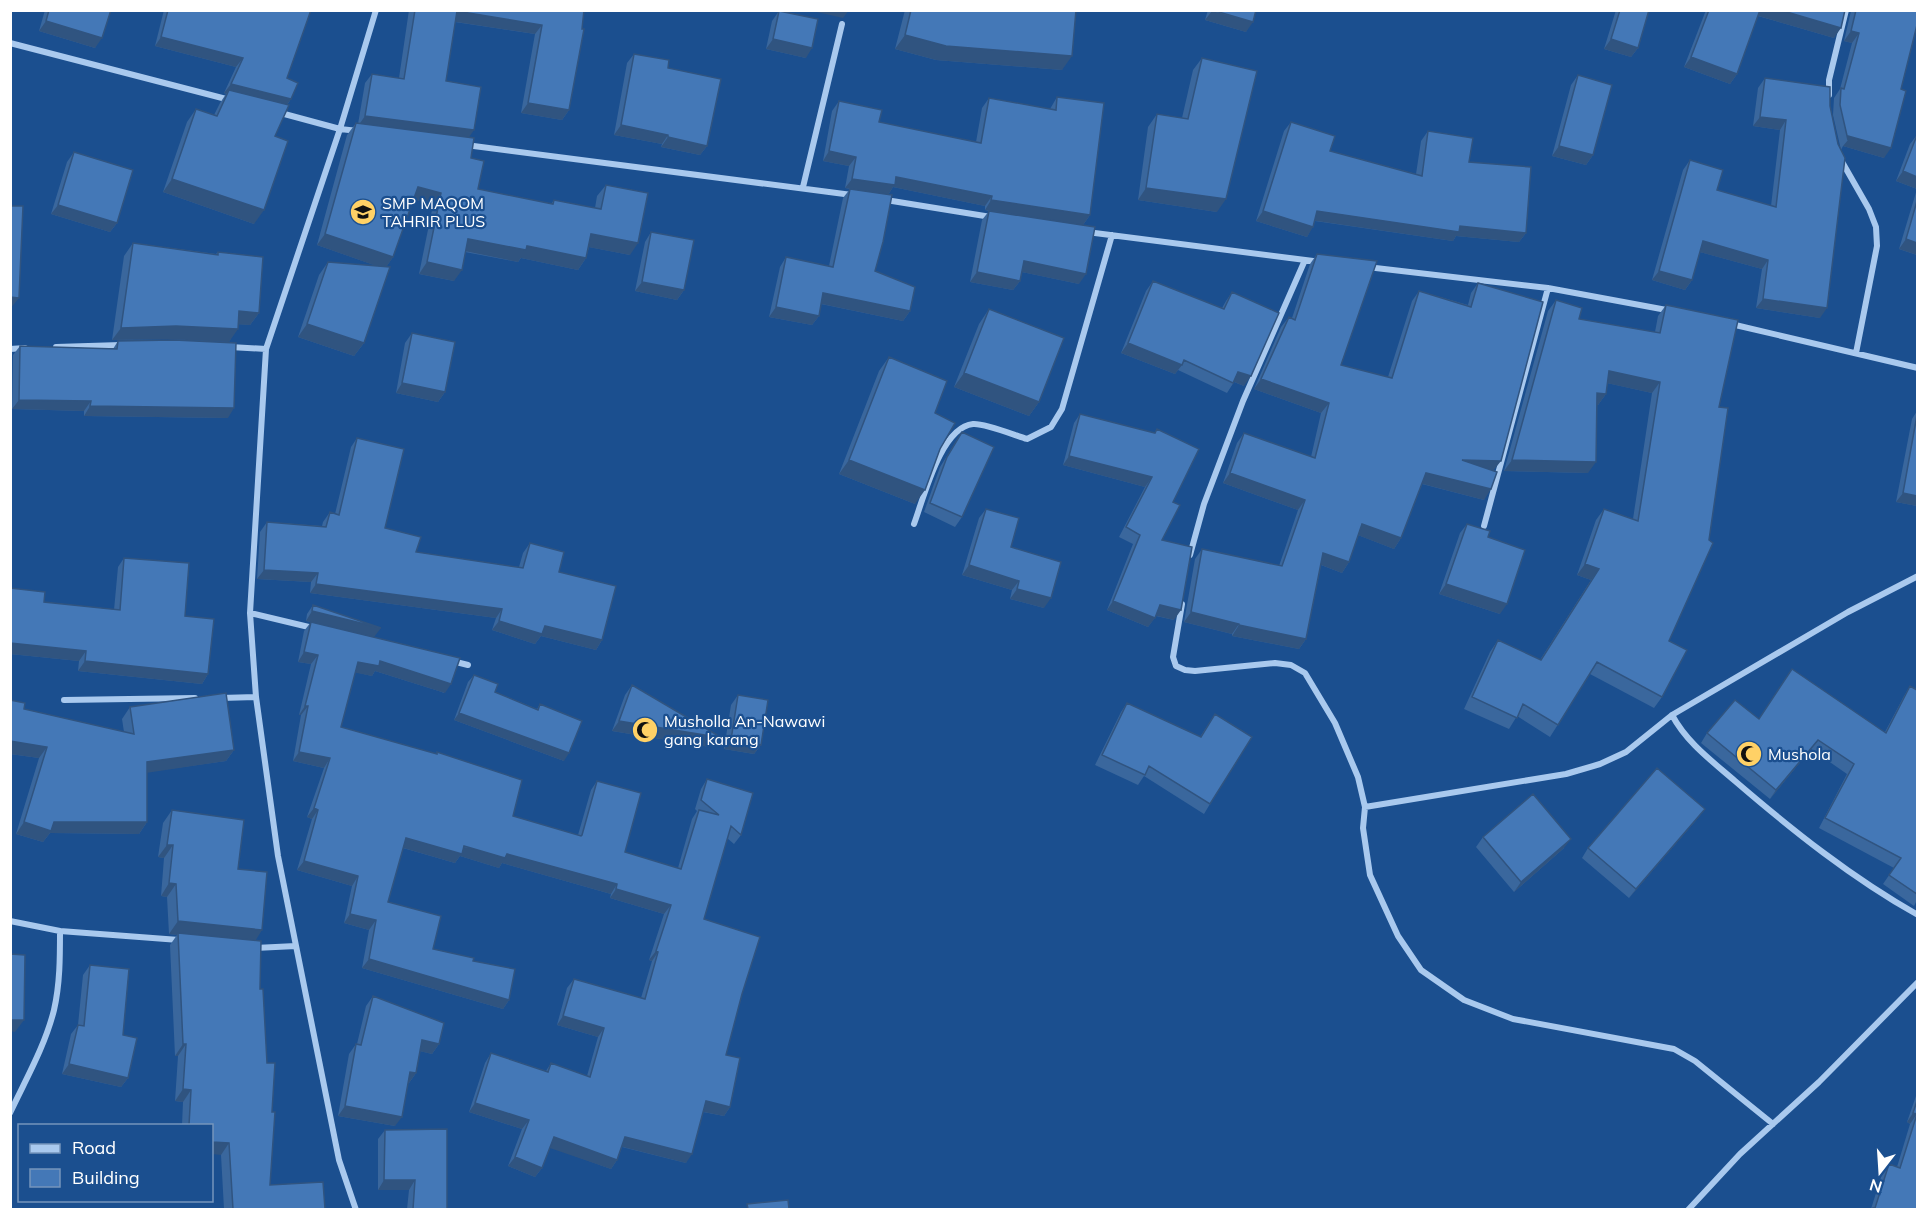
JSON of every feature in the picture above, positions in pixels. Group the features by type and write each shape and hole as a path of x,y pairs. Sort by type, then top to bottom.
{"street":[{"path":"356,1209 339,1160 278,856 256,697 250,613 266,349 340,129 376,10"},
{"path":"1829,103 1829,80 1846,10"},
{"path":"803,187 842,24"},
{"path":"10,43 238,102"},
{"path":"272,111 340,129 364,132"},
{"path":"459,144 860,196"},
{"path":"1836,153 1869,209 1876,227 1876,246 1856,353"},
{"path":"883,200 997,218"},
{"path":"1077,230 1328,263"},
{"path":"914,524 943,448 954,432 964,426 975,424 1027,439 1051,427 1062,409 1112,235"},
{"path":"1189,564 1203,504 1243,400 1305,260"},
{"path":"1363,267 1548,288 1678,312"},
{"path":"1484,526 1548,288"},
{"path":"1723,322 1917,368"},
{"path":"44,348 134,345"},
{"path":"222,347 266,349"},
{"path":"10,349 33,348"},
{"path":"1365,807 1566,774 1600,764 1626,752 1672,715 1848,612 1917,576"},
{"path":"1183,599 1173,657 1176,666 1195,671 1275,663 1299,668 1310,681 1335,723 1358,777 1365,807 1363,828 1370,875 1398,936 1421,970 1464,1000 1513,1019 1674,1049 1695,1061 1773,1124"},
{"path":"250,613 319,630"},
{"path":"445,660 468,665"},
{"path":"210,698 256,697"},
{"path":"64,700 198,698"},
{"path":"1672,715 1688,740 1784,823 1881,894 1917,915"},
{"path":"10,921 60,931 188,941"},
{"path":"10,1113 45,1039 54,1008 59,975 60,931"},
{"path":"249,948 296,945"},
{"path":"1688,1209 1740,1154 1819,1082 1917,982"}],"building":[{"path":"49,10 111,10 102,38 46,21"},
{"path":"168,10 311,10 287,78 298,83 291,99 231,84 243,58 161,37"},
{"path":"415,10 584,10 582,29 584,29 569,110 528,103 542,25 457,11 446,81 481,87 474,130 365,116 372,74 404,79"},
{"path":"911,10 1076,10 1072,56 946,46 905,35"},
{"path":"1212,10 1256,10 1253,22"},
{"path":"1620,10 1649,10 1638,48 1611,39"},
{"path":"1709,10 1760,10 1737,74 1691,57"},
{"path":"1780,10 1845,10 1841,28"},
{"path":"1856,10 1917,10 1917,25 1901,89 1906,91 1891,148 1848,136 1848,140 1840,105 1841,88 1844,89 1859,33 1851,31"},
{"path":"779,11 818,19 812,48 773,39"},
{"path":"634,54 669,60 668,68 721,79 707,146 621,125"},
{"path":"1202,58 1257,71 1226,199 1146,188 1157,114 1188,119"},
{"path":"1578,75 1612,85 1593,155 1559,146"},
{"path":"1765,78 1830,87 1830,106 1838,144 1845,158 1827,308 1763,299 1768,260 1703,241 1692,280 1659,271 1690,160 1723,170 1717,190 1776,207 1786,120 1760,117"},
{"path":"229,90 289,105 275,136 288,141 264,210 172,179 196,109 217,116"},
{"path":"1057,97 1104,103 1090,215 991,200 992,196 896,177 895,185 852,179 856,157 829,151 839,101 882,110 879,122 981,143 989,98 1056,110"},
{"path":"1291,122 1335,136 1330,151 1422,176 1428,131 1473,138 1469,162 1531,167 1526,233 1460,226 1459,232 1317,211 1313,227 1263,211"},
{"path":"356,123 474,138 471,158 484,161 478,189 553,204 554,200 601,209 606,185 648,193 638,243 591,234 586,258 527,246 526,250 468,239 462,270 427,262 441,193 418,187 393,257 325,234"},
{"path":"1917,135 1917,177 1903,171"},
{"path":"74,152 133,170 117,223 58,205"},
{"path":"850,189 892,195 875,271 915,287 910,311 823,293 819,316 776,307 786,257 833,267"},
{"path":"1917,201 1917,243 1906,239"},
{"path":"10,206 23,206 19,298 10,297"},
{"path":"989,211 1095,227 1086,274 1024,261 1020,281 977,272"},
{"path":"651,232 694,240 684,290 642,282"},
{"path":"133,243 218,255 218,252 263,257 259,313 239,311 238,329 176,326 121,328"},
{"path":"1317,254 1377,261 1341,365 1392,378 1419,291 1471,307 1478,283 1543,302 1501,461 1462,460 1497,472 1491,489 1426,473 1401,538 1362,524 1349,562 1323,553 1306,639 1191,612 1202,549 1282,566 1305,500 1230,473 1244,433 1315,458 1329,403 1261,379 1289,317 1295,320"},
{"path":"328,262 390,267 364,343 307,324"},
{"path":"1153,281 1224,309 1232,292 1279,313 1251,376 1238,372 1233,383 1184,360 1182,365 1128,343"},
{"path":"1556,300 1582,308 1579,319 1660,333 1666,305 1738,320 1719,407 1728,408 1709,540 1713,543 1669,641 1687,650 1662,697 1597,662 1558,725 1523,704 1517,718 1472,697 1498,640 1541,660 1599,569 1585,564 1604,509 1638,521 1660,382 1609,371 1606,394 1597,393 1596,462 1512,460"},
{"path":"989,309 1064,338 1039,402 964,373"},
{"path":"412,333 455,342 445,392 402,383"},
{"path":"174,340 236,343 234,408 90,406 91,401 19,400 20,346 117,349 118,341"},
{"path":"889,357 947,381 935,413 955,423 940,449 925,490 849,460"},
{"path":"1080,414 1155,433 1157,429 1199,449 1173,502 1180,505 1162,540 1192,547 1181,610 1160,605 1155,618 1113,601 1140,535 1126,527 1152,477 1069,456"},
{"path":"1917,415 1917,496 1903,493"},
{"path":"962,432 994,447 962,517 930,503 947,457"},
{"path":"357,438 404,449 385,528 421,537 416,552 523,568 530,543 564,552 559,572 616,586 602,640 545,626 542,634 499,621 502,609 316,584 318,573 264,570 267,522 326,527 330,512 339,515"},
{"path":"986,509 1019,518 1011,547 1061,562 1051,598 1017,589 1019,581 969,565"},
{"path":"1467,524 1490,531 1488,537 1525,550 1507,604 1446,584"},
{"path":"124,558 189,563 185,616 214,619 208,674 85,661 86,651 10,643 10,588 45,592 44,602 120,610"},
{"path":"313,605 381,628 312,611"},
{"path":"311,622 460,658 451,684 380,661 379,666 358,662 341,727 437,754 437,752 522,780 513,816 581,836 597,781 641,793 625,852 681,869 699,810 719,815 701,800 707,779 753,793 741,835 731,826 704,919 760,937 726,1055 740,1058 730,1107 706,1101 692,1154 625,1137 617,1160 554,1137 542,1168 515,1157 529,1120 475,1103 491,1053 548,1072 551,1063 590,1077 604,1028 563,1016 574,979 645,999 658,952 656,951 671,905 616,889 617,884 507,854 505,858 464,846 462,854 406,838 388,902 441,916 433,949 474,958 473,961 515,969 509,1000 369,959 376,920 350,914 358,876 304,861 318,810 314,808 330,758 299,752 308,706 305,706 318,655 304,652"},
{"path":"1792,669 1886,733 1910,686 1917,690 1917,894 1889,875 1901,858 1825,818 1854,764 1818,740 1776,790 1707,733 1735,700 1759,719"},
{"path":"474,675 498,684 495,692 538,710 540,704 582,721 569,753 459,713"},
{"path":"632,685 717,735 717,737 619,721"},
{"path":"226,693 234,750 147,762 147,822 54,822 51,831 24,822 47,747 10,741 10,700 25,703 24,709 134,734 130,707"},
{"path":"738,695 768,700 761,745 731,740"},
{"path":"1127,703 1201,737 1215,714 1252,737 1210,804 1149,766 1145,775 1102,755"},
{"path":"1657,768 1705,809 1636,889 1588,848"},
{"path":"1533,794 1571,839 1521,882 1483,837"},
{"path":"172,810 244,820 238,869 267,872 262,930 178,921 176,884 169,883 173,845 167,845"},
{"path":"178,933 261,941 260,989 263,989 267,1063 275,1063 272,1112 275,1112 270,1185 323,1182 325,1209 233,1209 229,1143 213,1142 213,1124 189,1124 191,1090 183,1089 186,1044 183,1044"},
{"path":"10,954 25,955 24,1020 10,1020"},
{"path":"90,965 129,969 123,1035 137,1038 128,1078 69,1064 78,1025 84,1026"},
{"path":"373,996 444,1023 439,1044 422,1040 416,1073 410,1072 402,1117 345,1106 356,1044 361,1045"},
{"path":"1917,1101 1917,1114 1913,1113"},
{"path":"1917,1114 1917,1209 1872,1209 1875,1208 1889,1164 1900,1168"},
{"path":"447,1129 447,1209 413,1209 415,1180 384,1180 385,1130"},
{"path":"788,1200 789,1209 748,1209 747,1204"}],"place":[{"name":"SMP MAQOM TAHRIR PLUS","path":"363,212"},
{"name":"Musholla An-Nawawi gang karang","path":"645,730"},
{"name":"Mushola","path":"1749,754"}]}
